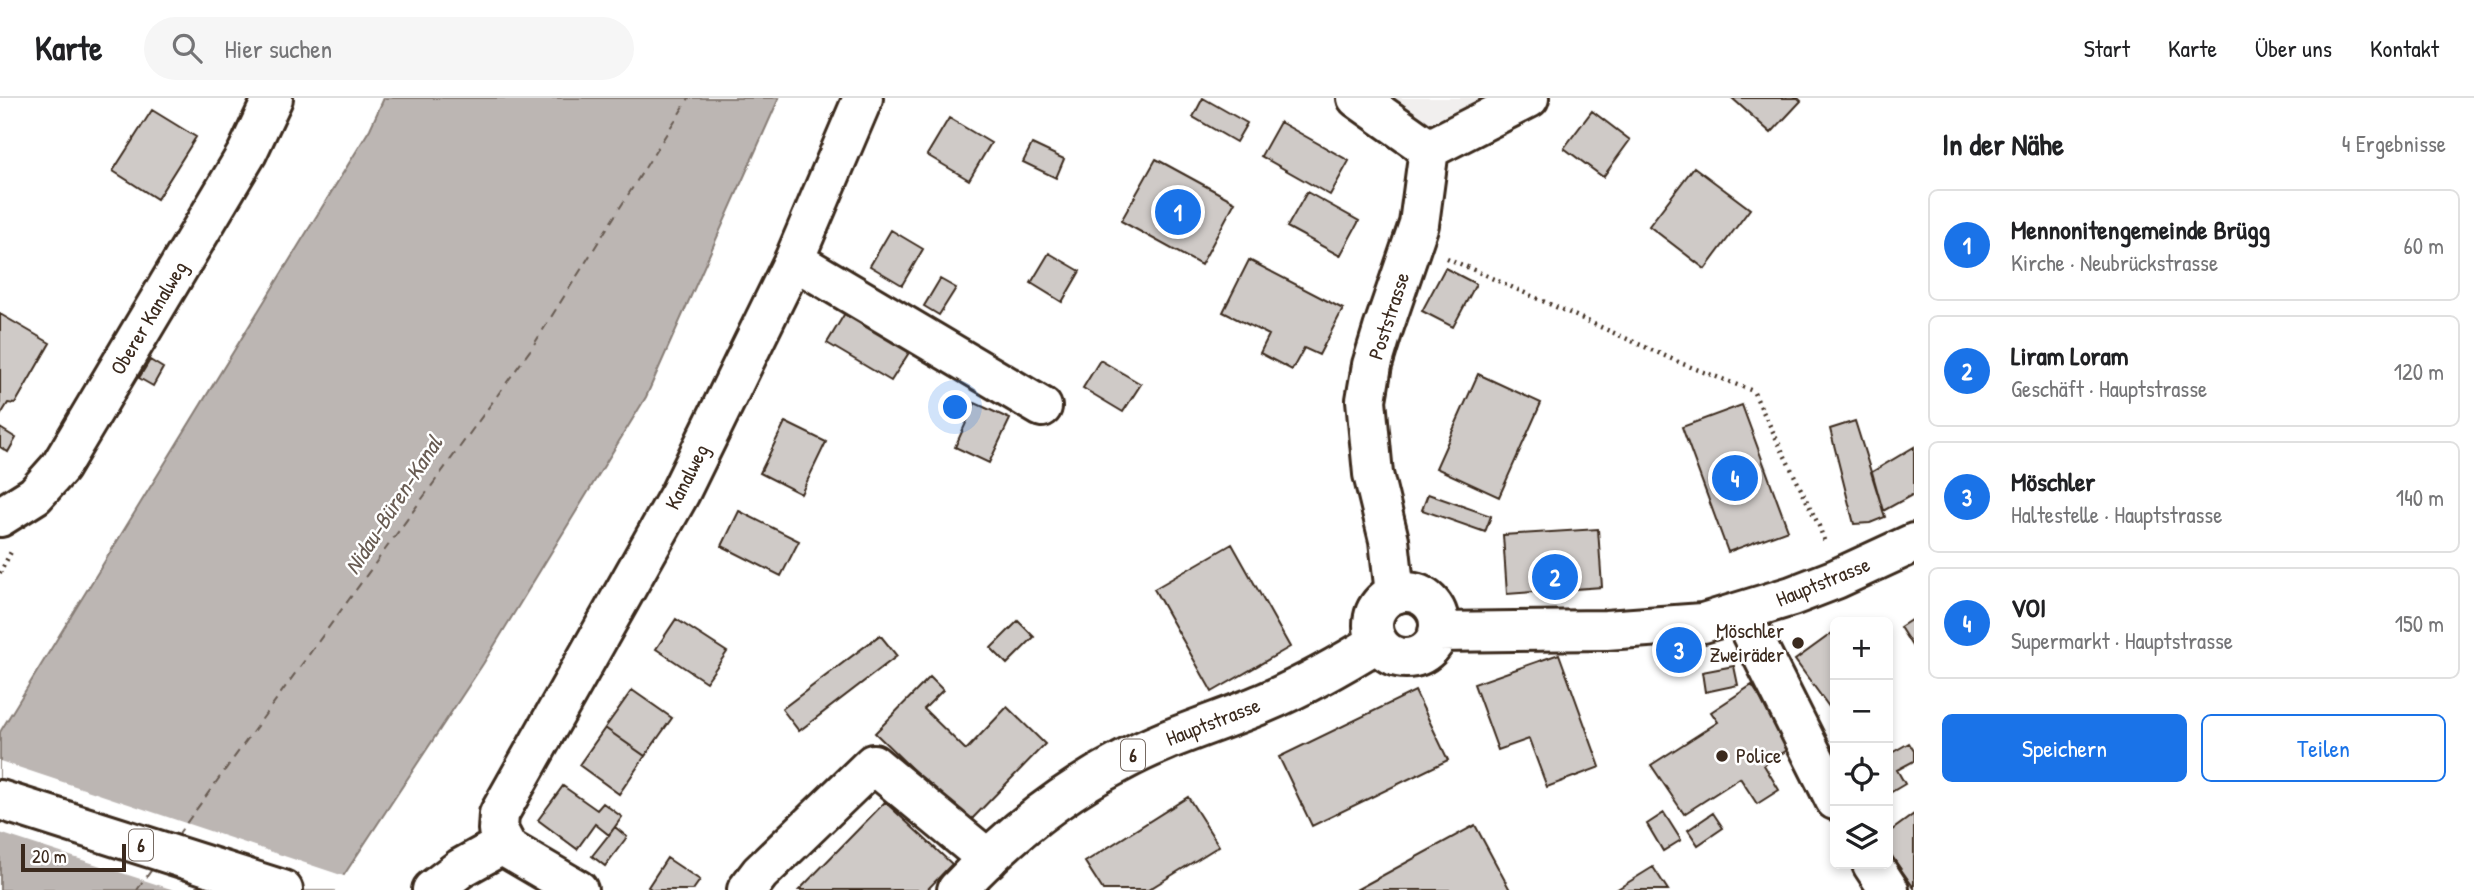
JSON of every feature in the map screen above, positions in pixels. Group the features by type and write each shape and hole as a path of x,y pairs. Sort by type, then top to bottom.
{"main road":[{"name":"Oberer Kanalweg","path":"4,514 35,495 60,467 247,153 273,98"},
{"name":"Kanalweg","path":"505,844 498,830 499,814 680,493 794,260 863,98"},
{"path":"1357,98 1429,149 1529,98"},
{"name":"Poststrasse","path":"1395,594 1389,540 1373,474 1366,400 1383,329 1419,224 1429,149"},
{"path":"794,260 1042,407"},
{"name":"Hauptstrasse","path":"1438,632 1668,627 1703,623 1741,613 1836,579 1914,543"},
{"path":"1412,593 1427,601 1437,615 1438,632 1421,655 1411,658 1392,655 1378,642 1374,633 1375,614 1380,606 1395,594 1412,593"},
{"path":"1741,613 1830,790"},
{"name":"Hauptstrasse","path":"957,890 988,859 1050,806 1121,761 1266,702 1338,667 1378,642"},
{"path":"747,890 760,873 873,764 988,859"},
{"name":"6","path":"0,800 283,890"},
{"path":"432,890 461,868 505,844 508,849 578,890"},
{"path":"1875,869 1889,890"}],"path":[{"path":"1438,254 1683,364 1753,391 1819,526 1826,546"}],"shaded area":[{"path":"1357,98 1529,98 1429,149"}],"water":[{"name":"Nidau-Büren-Kanal","path":"384,98 779,98 646,397 483,664 334,890 0,890 0,732 370,129"}],"pier":[{"path":"0,761 347,877 338,890 174,890 0,833"}],"building":[{"path":"1203,98 1247,123 1236,142 1193,117"},
{"path":"1732,98 1798,98 1801,101 1771,133"},
{"path":"152,110 196,137 157,199 113,171"},
{"path":"1592,111 1630,140 1603,177 1564,148"},
{"path":"949,118 991,143 969,180 927,155"},
{"path":"1280,122 1349,161 1330,195 1261,156"},
{"path":"1032,144 1064,159 1056,178 1023,162"},
{"path":"1156,159 1235,202 1201,265 1121,221"},
{"path":"1694,167 1750,209 1705,269 1649,226"},
{"path":"1307,192 1359,221 1340,256 1287,227"},
{"path":"891,230 923,249 902,285 870,266"},
{"path":"1049,253 1080,271 1062,302 1031,283"},
{"path":"1249,260 1343,309 1319,355 1304,348 1292,370 1260,353 1269,335 1223,312"},
{"path":"1445,268 1476,284 1453,327 1422,311"},
{"path":"940,279 956,288 939,315 924,306"},
{"path":"845,313 910,351 891,381 827,343"},
{"path":"0,314 50,343 15,404 8,403 0,416"},
{"path":"150,360 163,368 153,386 139,378"},
{"path":"1100,360 1141,384 1123,412 1083,388"},
{"path":"1478,374 1541,403 1499,497 1436,468"},
{"path":"975,403 1010,419 989,463 955,447"},
{"path":"1742,405 1788,530 1728,552 1682,427"},
{"path":"1855,421 1885,517 1870,523 1854,524 1830,429"},
{"path":"785,422 826,442 801,494 760,473"},
{"path":"0,428 16,438 8,452 0,447"},
{"path":"1914,447 1914,494 1883,511 1872,472"},
{"path":"1428,494 1491,516 1485,532 1422,510"},
{"path":"739,511 799,541 781,576 722,546"},
{"path":"1598,529 1602,587 1507,594 1503,535"},
{"path":"1232,544 1290,647 1212,692 1154,589"},
{"path":"1914,618 1914,649 1900,627"},
{"path":"676,619 727,652 706,682 656,649"},
{"path":"1018,621 1034,637 1007,664 991,648"},
{"path":"880,635 897,656 799,731 782,709"},
{"path":"1830,635 1830,708 1795,660"},
{"path":"1559,654 1600,767 1547,787 1529,739 1498,750 1474,684"},
{"path":"1734,666 1738,685 1705,692 1702,672"},
{"path":"930,677 943,690 924,709 966,750 1007,707 1045,744 968,823 875,733"},
{"name":"Police","path":"1752,685 1792,747 1764,765 1779,790 1757,804 1740,778 1684,814 1651,765 1718,722 1711,712"},
{"path":"632,690 672,718 645,756 605,728"},
{"path":"1415,691 1448,760 1312,826 1279,757"},
{"path":"605,728 645,756 619,794 579,765"},
{"path":"1909,743 1914,751 1914,761 1897,770 1905,784 1893,791 1893,752"},
{"path":"563,786 597,810 603,803 622,817 609,835 595,824 577,849 538,820"},
{"path":"1188,797 1219,846 1148,890 1103,890 1085,862"},
{"path":"885,802 952,864 927,890 799,890"},
{"path":"1664,813 1681,840 1663,851 1647,824"},
{"path":"1713,813 1723,828 1698,845 1688,830"},
{"path":"1914,814 1914,888 1893,858 1893,829"},
{"path":"1475,825 1510,890 1356,890"},
{"path":"615,827 627,837 605,866 592,856"},
{"path":"667,858 700,880 693,890 653,890 648,887"},
{"path":"1653,867 1668,890 1616,890"}],"ferry route":[{"path":"177,836 531,349 689,98"},
{"path":"137,890 153,868"}],"place":[{"name":"Mennonitengemeinde Brügg","path":"1178,212"},
{"name":"VOI","path":"1735,478"},
{"name":"Liram Loram","path":"1555,577"},
{"name":"Möschler Zweiräder","path":"1798,643"},
{"name":"Möschler","path":"1679,650"},
{"name":"Police","path":"1722,756"}]}
